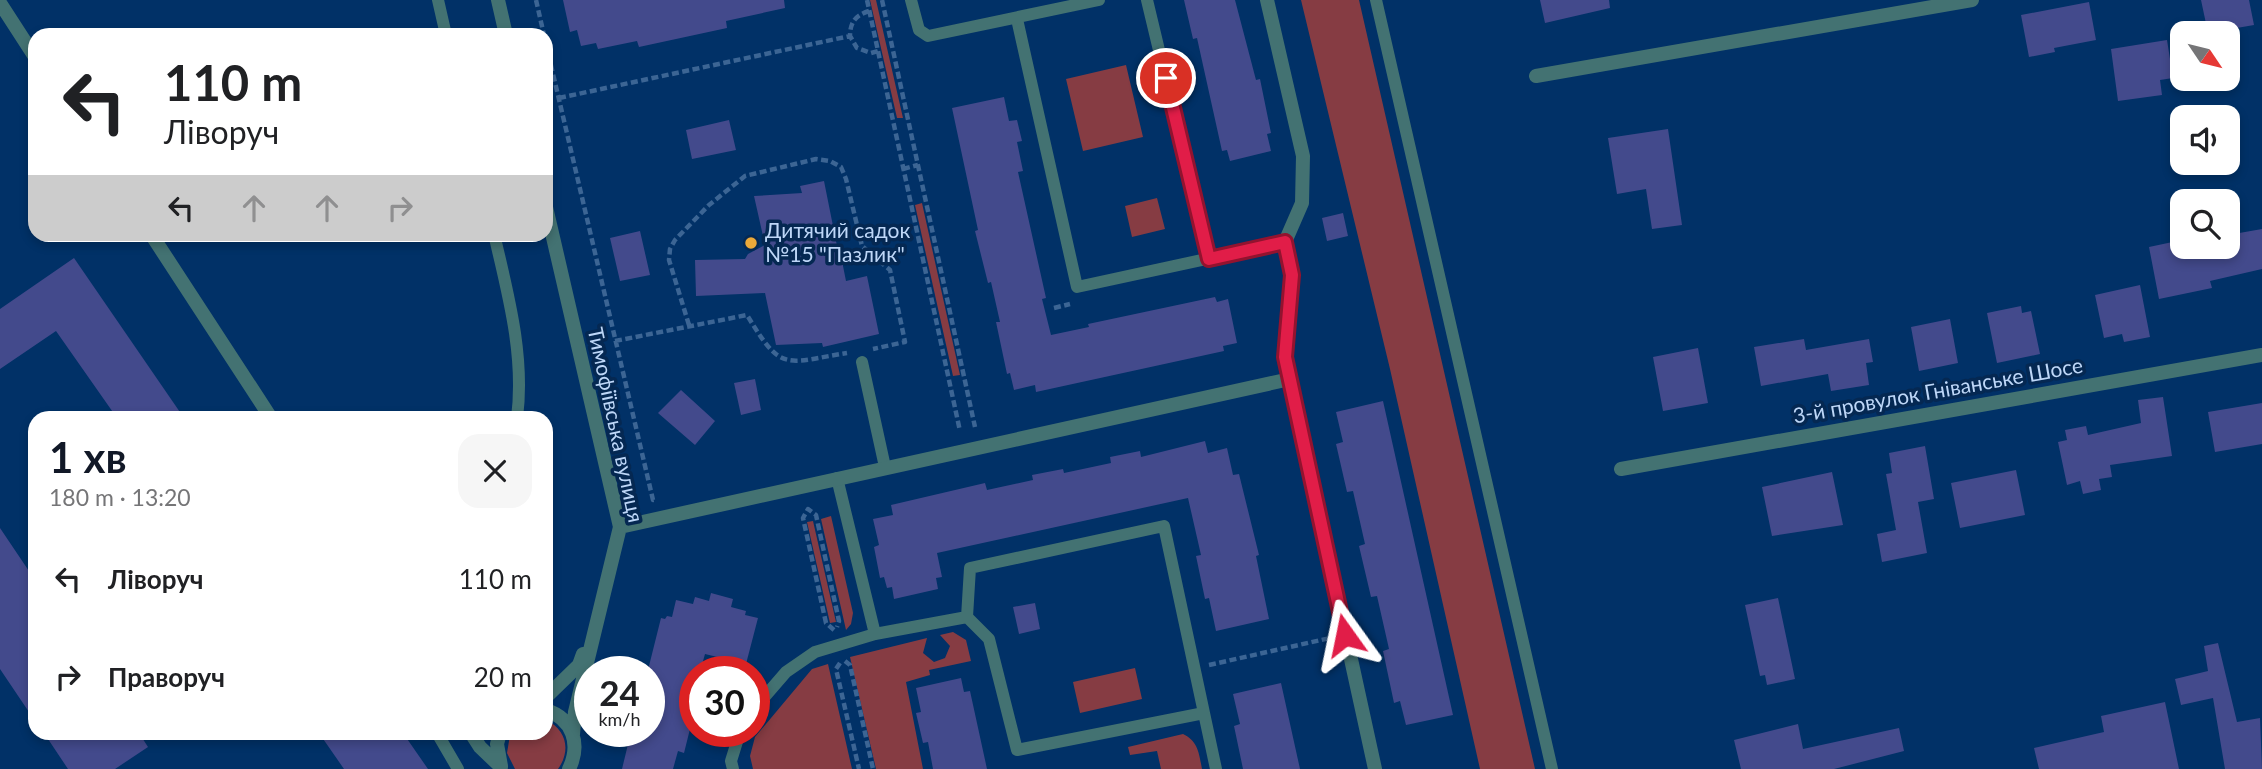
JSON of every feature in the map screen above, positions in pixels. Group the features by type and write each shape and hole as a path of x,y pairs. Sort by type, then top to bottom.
{"street":[{"path":"498,0 504,28"},
{"path":"1268,0 1303,156 1302,203 1285,242 1292,275 1285,357 1375,769"},
{"path":"1536,76 1972,0"},
{"path":"0,3 28,46"},
{"name":"Тимофіївська вулиця","path":"553,237 620,527 575,712 573,734 576,746 569,769"},
{"path":"156,242 266,411"},
{"name":"3-й провулок Гніванське Шосе","path":"1621,469 2262,355"},
{"path":"620,527 1290,379"},
{"path":"553,690 579,665 596,620"},
{"path":"553,713 568,724 573,734"},
{"path":"476,740 502,768"},
{"path":"498,740 502,768"}],"lane":[{"path":"438,0 444,28"},
{"path":"911,0 919,30 928,36 1099,0"},
{"path":"1147,0 1209,259"},
{"path":"1376,0 1552,769"},
{"path":"1017,19 1077,287 1285,242"},
{"path":"496,242 514,317 518,411"},
{"path":"861,356 885,467"},
{"path":"836,478 875,634"},
{"path":"1204,713 1017,750 989,639 967,617 970,568 1164,526 1216,769"},
{"path":"770,690 786,672 815,652 875,634 967,617"},
{"path":"441,740 458,769"},
{"path":"720,769 732,765 736,747"}],"path":[{"path":"536,0 542,28"},
{"path":"867,0 960,431"},
{"path":"881,0 975,427 947,434"},
{"path":"869,11 854,19 850,36 857,48 878,51"},
{"path":"559,98 850,36"},
{"path":"553,73 653,500 658,498"},
{"path":"689,325 669,260 670,249 675,240 709,205 745,176 817,159 830,161 841,167 862,246 890,270 905,342 871,349"},
{"path":"903,169 918,165"},
{"path":"1054,308 1080,301"},
{"path":"615,341 747,315 766,347 777,356 792,362 861,356"},
{"path":"808,509 816,515 839,621 835,631 826,623 808,544 803,518 808,509"},
{"path":"1194,668 1345,635"},
{"path":"859,769 836,669 842,659 850,665 873,769"}],"shaded area":[{"path":"870,0 876,0 903,118 897,118"},
{"path":"1301,0 1359,0 1535,769 1480,769 1390,369"},
{"path":"1126,65 1143,137 1083,151 1066,79"},
{"path":"1157,198 1165,229 1132,237 1125,206"},
{"path":"922,203 960,375 953,376 915,205"},
{"path":"831,516 853,613 851,624 846,630 821,519"},
{"path":"813,521 836,622 830,623 807,522"},
{"path":"953,632 966,640 971,661 929,670 930,675 906,682 923,769 876,769 850,657 927,638 923,653 934,662 945,658 950,646 940,635"},
{"path":"828,664 852,769 753,769 750,756 752,747 770,747 770,719 812,669"},
{"path":"1135,668 1142,699 1080,713 1073,682"},
{"path":"553,724 559,729 565,742 565,755 558,769 515,769 507,753 509,740 553,740"},
{"path":"1183,734 1195,744 1202,769 1161,769 1157,751 1130,755 1128,747"}],"building":[{"path":"563,0 784,0 785,8 726,21 727,28 639,47 637,41 598,49 596,43 581,46 577,30 570,32"},
{"path":"1184,0 1235,0 1256,80 1260,79 1271,133 1267,134 1271,151 1230,161 1227,150 1222,151 1197,38 1193,39"},
{"path":"1540,0 1609,0 1610,8 1545,23"},
{"path":"2201,0 2249,0 2254,25 2240,27 2240,21 2205,21"},
{"path":"2089,2 2096,40 2054,48 2055,52 2029,57 2021,15"},
{"path":"2167,40 2170,78 2160,80 2162,95 2118,101 2111,49"},
{"path":"1004,97 1009,121 1017,120 1022,141 1017,142 1023,171 1018,172 1046,298 1042,299 1051,335 1089,327 1088,324 1215,297 1217,302 1228,299 1237,343 1223,346 1224,351 1036,392 1035,385 1014,390 1010,373 1007,374 991,282 988,283 975,231 978,230 952,108"},
{"path":"729,120 736,150 692,159 686,130"},
{"path":"1668,129 1682,225 1652,229 1646,189 1617,194 1608,138"},
{"path":"824,181 846,281 867,276 879,334 823,347 822,343 776,345 765,293 696,296 695,260 745,259 748,254 765,245 754,196 802,193 800,186"},
{"path":"1343,213 1348,236 1327,241 1322,218"},
{"path":"2262,229 2262,269 2210,281 2212,288 2159,299 2149,247 2170,243 2170,259 2240,259 2240,233"},
{"path":"640,231 650,275 620,281 610,238"},
{"path":"74,258 179,411 112,411 56,331 0,369 0,309"},
{"path":"2140,285 2150,337 2124,342 2122,334 2104,338 2095,295"},
{"path":"2021,306 2022,313 2031,311 2040,354 1997,363 1987,313"},
{"path":"1950,319 1958,363 1919,371 1911,327"},
{"path":"1804,339 1806,350 1869,339 1873,362 1866,363 1869,385 1831,391 1828,374 1761,386 1754,347"},
{"path":"1698,348 1708,403 1663,411 1653,357"},
{"path":"755,379 761,410 741,415 734,383"},
{"path":"681,390 715,421 695,445 658,413"},
{"path":"2163,397 2172,456 2110,465 2112,477 2099,479 2101,490 2083,494 2080,481 2067,485 2058,442 2067,440 2065,430 2086,426 2088,435 2141,423 2138,400"},
{"path":"1383,401 1453,715 1406,725 1400,701 1394,703 1383,651 1389,649 1377,596 1371,597 1359,546 1365,544 1353,491 1347,492 1336,444 1343,442 1336,412"},
{"path":"2262,403 2262,444 2215,452 2208,412"},
{"path":"1205,441 1208,453 1227,448 1233,475 1239,474 1259,555 1256,556 1269,619 1216,631 1209,598 1205,599 1196,556 1201,555 1188,498 937,553 942,577 936,578 938,589 894,599 892,587 887,588 884,577 880,578 874,547 879,545 873,519 893,515 891,505 985,483 987,490 1033,480 1032,475 1063,469 1064,473 1111,463 1110,457 1140,451 1141,457"},
{"path":"1925,446 1934,499 1918,502 1927,553 1882,562 1877,534 1896,530 1886,474 1892,473 1889,453"},
{"path":"2016,470 2025,515 1960,528 1951,483"},
{"path":"1832,472 1843,525 1772,536 1762,487"},
{"path":"0,528 28,570 28,711 0,669"},
{"path":"711,593 733,599 731,607 746,611 745,615 758,618 748,656 679,656 679,747 686,747 684,753 678,751 673,769 622,769 627,747 665,747 665,656 652,656 661,618 672,617 676,600 693,604 695,597 709,601"},
{"path":"1778,598 1795,679 1767,685 1765,675 1760,676 1745,605"},
{"path":"1035,603 1040,629 1019,634 1013,607"},
{"path":"2218,643 2237,722 2260,718 2262,769 2225,769 2213,698 2181,705 2175,679 2208,671 2204,646"},
{"path":"961,678 964,692 970,691 987,769 933,769 928,742 923,743 916,713 921,712 916,688"},
{"path":"1281,683 1300,769 1243,769 1234,726 1240,724 1233,694"},
{"path":"2165,702 2179,769 2039,769 2034,748 2104,732 2101,716"},
{"path":"1798,724 1803,749 1899,728 1904,751 1834,769 1741,769 1734,740"},
{"path":"49,740 144,740 148,747 115,769 68,769"},
{"path":"324,740 408,740 428,769 344,769"}],"place":[{"name":"Дитячий садок №15 \"Пазлик\"","path":"751,243"}],"route":[{"path":"1166,78 1209,259 1285,242 1292,275 1285,357 1345,635"}]}
